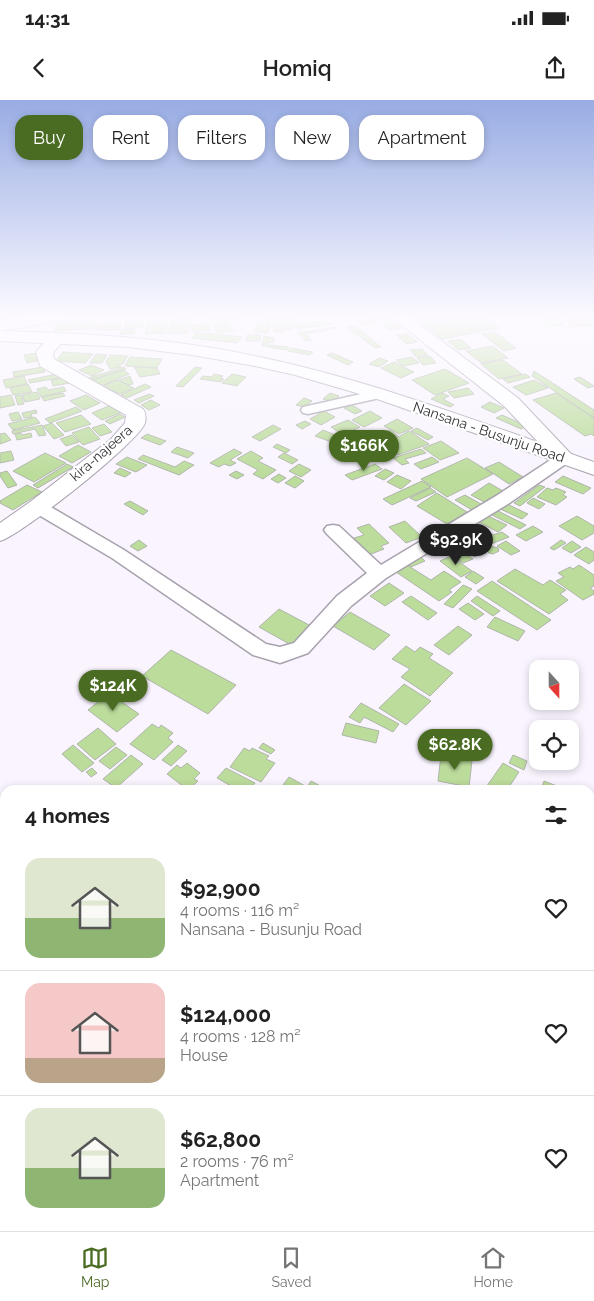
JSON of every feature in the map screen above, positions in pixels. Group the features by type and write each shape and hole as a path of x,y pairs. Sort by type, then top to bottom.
{"street":[{"name":"kira-najeera","path":"0,534 118,443 135,424 136,413 58,369"},
{"name":"Nansana - Busunju Road","path":"285,369 379,394 594,468"},
{"path":"38,506 118,554 260,650 280,655 301,648 344,601 379,574 502,500 564,458 511,402 467,369"},
{"path":"308,410 379,394"},
{"path":"333,530 379,574"}],"building":[{"path":"44,369 45,372 14,377 13,372"},
{"path":"101,369 104,370 92,376 79,370"},
{"path":"118,369 126,369 90,380 88,378"},
{"path":"135,369 157,369 160,374 140,377"},
{"path":"193,369 201,369 183,387 176,386"},
{"path":"383,369 408,369 414,372 401,378"},
{"path":"445,369 469,383 435,395 412,380"},
{"path":"487,369 515,369 522,374 499,379"},
{"path":"124,370 129,374 101,386 92,380"},
{"path":"534,371 594,410 594,418 532,376"},
{"path":"57,374 59,378 30,383 28,380"},
{"path":"214,374 223,376 220,379 224,379 221,382 200,379 203,376 212,377"},
{"path":"232,374 246,377 237,386 222,383"},
{"path":"525,374 530,377 508,383 503,379"},
{"path":"24,376 27,384 6,388 3,380"},
{"path":"130,376 133,384 128,385 119,380"},
{"path":"67,377 70,383 53,386 51,380"},
{"path":"580,377 594,386 588,388 574,379"},
{"path":"117,380 134,388 120,394 103,386"},
{"path":"534,380 548,388 526,395 513,387"},
{"path":"28,384 32,392 13,395 10,388"},
{"path":"145,384 151,387 127,398 121,395"},
{"path":"46,387 48,390 64,387 66,391 41,397 37,389"},
{"path":"468,388 474,394 454,398 448,392"},
{"path":"37,392 40,399 25,402 22,395"},
{"path":"63,393 65,396 44,401 42,397"},
{"path":"330,393 339,396 332,402 323,399"},
{"path":"442,393 449,396 443,399 454,405 450,407 431,399"},
{"path":"556,393 594,418 594,436 591,434 585,436 533,400"},
{"path":"149,394 154,396 139,403 134,400"},
{"path":"11,395 15,405 0,408 0,397"},
{"path":"21,395 24,404 18,405 15,396"},
{"path":"86,395 100,403 84,410 70,401"},
{"path":"304,398 312,401 304,407 296,405"},
{"path":"151,400 160,405 149,410 141,405"},
{"path":"490,402 504,408 494,413 481,407"},
{"path":"111,405 122,412 102,420 92,413"},
{"path":"352,405 362,411 355,414 344,408"},
{"path":"76,407 82,411 50,423 45,419"},
{"path":"36,410 37,413 31,414 32,417 24,418 22,413"},
{"path":"324,411 335,417 321,425 310,419"},
{"path":"370,411 382,418 364,427 352,420"},
{"path":"18,412 22,419 12,421 9,414"},
{"path":"120,414 125,417 110,424 105,421"},
{"path":"81,415 91,424 65,432 56,423"},
{"path":"502,415 527,426 521,429 496,418"},
{"path":"35,417 40,423 13,430 8,424"},
{"path":"397,419 413,428 399,434 384,426"},
{"path":"348,420 360,427 343,435 331,427"},
{"path":"305,421 311,424 302,429 296,425"},
{"path":"52,423 64,435 54,439 43,426"},
{"path":"104,424 112,432 100,436 92,428"},
{"path":"42,425 46,435 39,436 35,429 13,434 12,431"},
{"path":"273,425 281,429 260,441 252,437"},
{"path":"89,427 100,439 83,445 72,433"},
{"path":"417,428 433,437 428,440 411,431"},
{"path":"323,430 345,439 337,444 315,436"},
{"path":"390,430 398,436 391,438 384,432"},
{"path":"364,431 368,432 362,437 367,439 363,443 350,438"},
{"path":"409,431 429,444 398,455 381,446"},
{"path":"5,433 11,440 0,444 0,434"},
{"path":"21,433 22,435 31,433 32,437 17,440 15,434"},
{"path":"147,434 166,441 160,445 141,438"},
{"path":"72,435 79,442 66,446 60,439"},
{"path":"441,441 459,453 440,460 423,448"},
{"path":"277,444 290,450 286,453 273,447"},
{"path":"78,445 91,452 72,463 59,456"},
{"path":"177,447 194,453 188,458 171,452"},
{"path":"234,449 242,453 230,460 236,463 230,466 224,464 219,467 210,463"},
{"path":"421,449 426,453 405,459 409,463 402,465 393,458"},
{"path":"11,451 14,460 0,463 0,453"},
{"path":"251,451 263,458 258,461 276,470 263,479 253,474 258,470 237,459"},
{"path":"45,453 66,463 34,482 13,471"},
{"path":"284,453 298,460 292,464 278,457"},
{"path":"143,455 175,467 184,461 194,465 179,475 138,459"},
{"path":"127,457 147,465 136,472 116,464"},
{"path":"432,457 439,462 421,469 414,464"},
{"path":"467,458 493,474 447,497 421,479"},
{"path":"499,462 523,477 509,484 485,468"},
{"path":"67,464 73,467 38,488 33,485"},
{"path":"299,464 311,470 301,477 289,471"},
{"path":"375,464 382,469 352,480 345,475"},
{"path":"120,468 131,473 125,477 114,473"},
{"path":"385,469 394,473 384,480 375,476"},
{"path":"7,471 17,485 8,488 0,476 0,473"},
{"path":"236,471 244,475 237,479 229,475"},
{"path":"279,474 286,478 278,483 271,479"},
{"path":"397,475 411,481 401,489 387,482"},
{"path":"295,476 304,481 295,488 285,483"},
{"path":"563,476 591,488 583,494 555,482"},
{"path":"422,481 431,487 392,505 383,499"},
{"path":"489,483 503,491 484,502 471,495"},
{"path":"27,485 42,492 13,510 0,503 0,501"},
{"path":"539,485 545,487 520,506 514,503"},
{"path":"430,488 436,492 416,501 410,498"},
{"path":"547,488 553,490 556,488 566,492 563,495 567,497 556,505 537,497"},
{"path":"437,493 467,512 447,524 417,506"},
{"path":"465,495 481,504 472,510 455,500"},
{"path":"533,498 545,504 539,509 527,503"},
{"path":"130,501 148,511 143,515 124,504"},
{"path":"505,503 528,514 522,519 498,508"},
{"path":"498,511 526,525 520,529 492,515"},
{"path":"486,515 507,525 498,532 477,521"},
{"path":"577,516 594,526 594,533 582,540 559,526"},
{"path":"405,521 422,537 406,543 389,527"},
{"path":"369,524 389,543 381,546 384,549 366,556 351,539 364,535 357,528"},
{"path":"480,524 493,535 502,532 509,537 491,544 471,527"},
{"path":"533,526 543,532 526,541 516,535"},
{"path":"468,528 488,544 478,548 458,532"},
{"path":"139,540 147,546 138,551 130,546"},
{"path":"561,540 566,543 554,550 550,548"},
{"path":"506,541 520,551 511,555 497,546"},
{"path":"572,541 581,547 571,553 562,548"},
{"path":"459,542 465,547 449,553 443,548"},
{"path":"475,546 483,553 474,557 466,550"},
{"path":"490,546 498,548 499,551 493,554 489,553 486,549"},
{"path":"586,547 594,552 594,560 589,564 574,555"},
{"path":"462,550 473,559 463,563 452,555"},
{"path":"419,555 425,561 411,567 405,561"},
{"path":"451,556 472,571 461,577 440,561"},
{"path":"407,565 431,580 444,571 461,582 449,590 452,592 439,601 396,572"},
{"path":"579,565 594,575 594,586 590,588 594,591 594,594 583,600 556,581 564,577 558,573 570,567 573,569"},
{"path":"515,569 543,585 550,580 566,590 560,594 568,600 549,614 497,581"},
{"path":"473,571 484,578 476,584 465,577"},
{"path":"492,581 551,620 537,630 477,591"},
{"path":"389,583 404,593 385,606 370,596"},
{"path":"463,585 472,589 453,608 444,604"},
{"path":"411,596 437,613 428,620 402,602"},
{"path":"477,596 500,611 493,616 471,601"},
{"path":"468,603 484,614 475,620 459,609"},
{"path":"279,609 311,626 291,645 259,627"},
{"path":"350,612 390,635 374,650 333,626"},
{"path":"495,617 525,631 518,641 487,627"},
{"path":"458,626 472,635 449,655 434,645"},
{"path":"406,646 415,652 420,647 433,654 429,658 453,673 430,696 401,677 410,669 392,659"},
{"path":"171,650 236,685 208,714 142,676"},
{"path":"404,684 431,701 406,725 379,708"},
{"path":"109,693 139,714 117,732 88,710"},
{"path":"361,703 399,724 393,732 364,717 360,723 349,717"},
{"path":"346,723 379,731 376,743 342,735"},
{"path":"152,724 159,728 161,725 173,733 168,738 173,742 154,760 130,744"},
{"path":"98,728 116,744 95,760 77,744"},
{"path":"263,743 275,750 271,754 259,748"},
{"path":"73,745 94,763 82,772 62,754"},
{"path":"178,745 187,751 171,766 162,760"},
{"path":"116,747 127,755 110,769 99,761"},
{"path":"244,748 250,751 252,748 269,756 266,759 275,763 261,782 230,767"},
{"path":"131,755 143,764 119,785 112,785 103,779"},
{"path":"441,755 472,761 469,785 438,781"},
{"path":"513,755 527,761 524,770 509,763"},
{"path":"187,763 200,773 194,779 198,781 194,785 181,785 167,774 177,765 181,768"},
{"path":"503,763 519,772 510,785 488,785"},
{"path":"92,768 97,773 91,777 86,772"},
{"path":"226,768 255,783 253,785 229,785 217,778"},
{"path":"289,777 303,785 283,785"},
{"path":"311,781 319,785 308,785"},
{"path":"544,781 554,785 542,785"}]}
